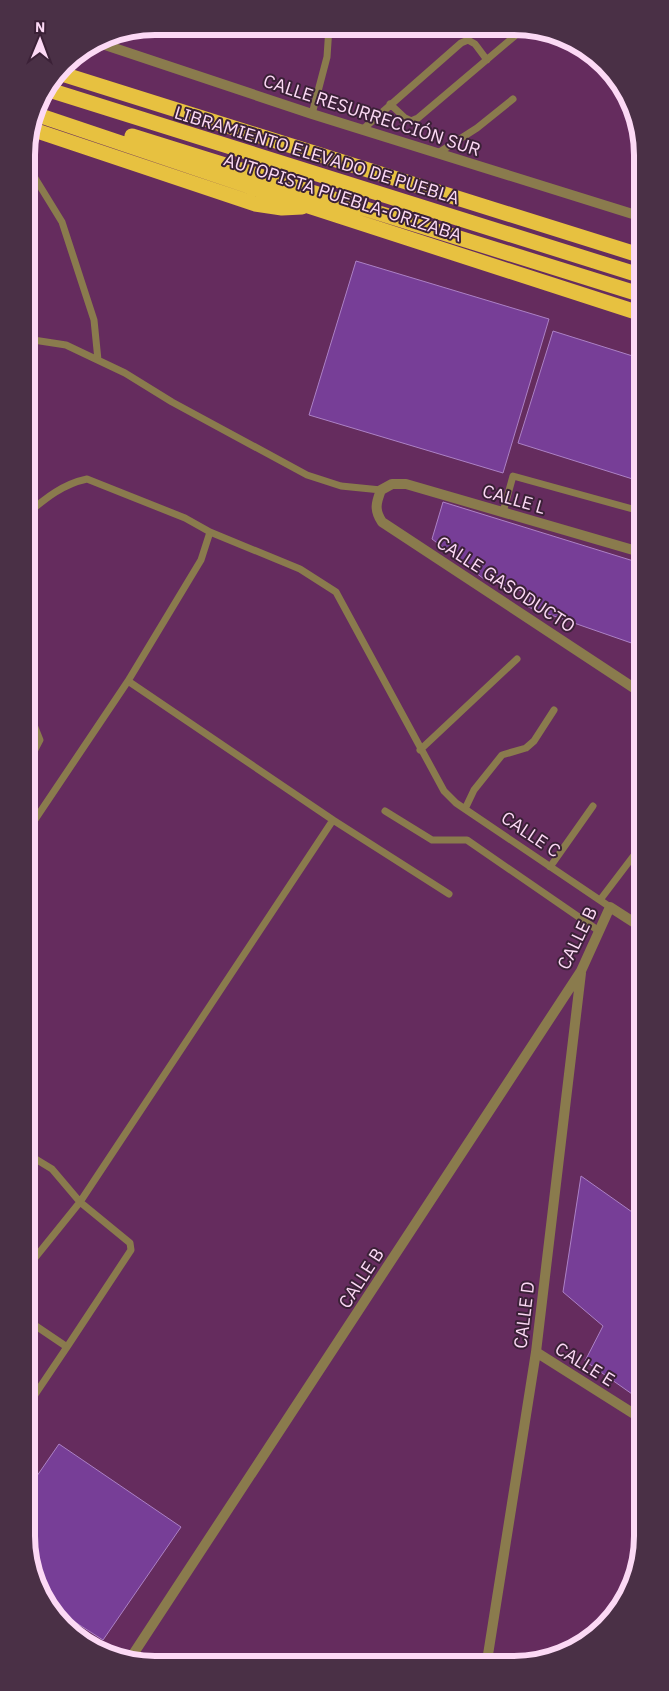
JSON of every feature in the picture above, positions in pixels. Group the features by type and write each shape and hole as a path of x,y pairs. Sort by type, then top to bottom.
{"highway":[{"name":"AUTOPISTA PUEBLA-ORIZABA","path":"66,75 634,253"},
{"name":"LIBRAMIENTO ELEVADO DE PUEBLA","path":"53,91 634,274"},
{"name":"LIBRAMIENTO ELEVADO DE PUEBLA","path":"44,108 376,214 634,292"},
{"name":"AUTOPISTA PUEBLA-ORIZABA","path":"42,116 308,206 634,311"},
{"path":"38,131 255,204 282,208 308,206"}],"street":[{"name":"CALLE RESURRECCIÓN SUR","path":"106,45 312,114 634,214"},
{"name":"CALLE L","path":"381,490 392,484 406,484 634,550"},
{"name":"CALLE GASODUCTO","path":"381,490 376,505 376,513 382,522 634,688"},
{"name":"CALLE B","path":"133,1654 581,971 610,907"},
{"name":"CALLE C","path":"610,907 634,922"},
{"name":"CALLE D","path":"488,1656 536,1352 581,971"},
{"name":"CALLE E","path":"536,1352 634,1414"}],"lane":[{"path":"312,114 327,57 328,35"},
{"path":"390,104 411,121 418,118 516,35"},
{"path":"362,130 461,43 468,40 475,44 487,60"},
{"path":"438,153 477,128 513,98"},
{"path":"35,180 62,222 94,320 98,360"},
{"path":"35,340 66,346 125,373 290,467 342,486 381,490"},
{"path":"503,512 513,476 634,508"},
{"name":"CALLE C","path":"35,507 50,494 73,482 87,479 185,518 210,532 300,569 336,592 420,750 444,791 465,809 610,907"},
{"path":"35,820 128,681 201,560 210,532"},
{"path":"420,750 517,659"},
{"path":"128,681 333,820 449,894"},
{"path":"465,809 474,790 502,755 526,748 534,741 554,710"},
{"path":"35,728 40,740 35,750"},
{"path":"550,867 593,806"},
{"path":"385,811 432,840 466,840 599,931"},
{"path":"35,1258 80,1202 333,820"},
{"path":"600,900 634,855"},
{"path":"35,1159 52,1169 80,1202 130,1243 131,1250 35,1395"},
{"path":"35,1325 67,1347"}],"building":[{"path":"356,261 549,319 503,473 309,415"},
{"path":"553,331 634,356 634,479 518,443"},
{"path":"443,502 634,561 634,644 528,607 531,594 484,579 432,539"},
{"path":"581,1176 634,1213 634,1395 585,1361 603,1326 563,1292"},
{"path":"59,1444 181,1527 103,1640 66,1616 51,1596 44,1582 36,1552 35,1479"}]}
